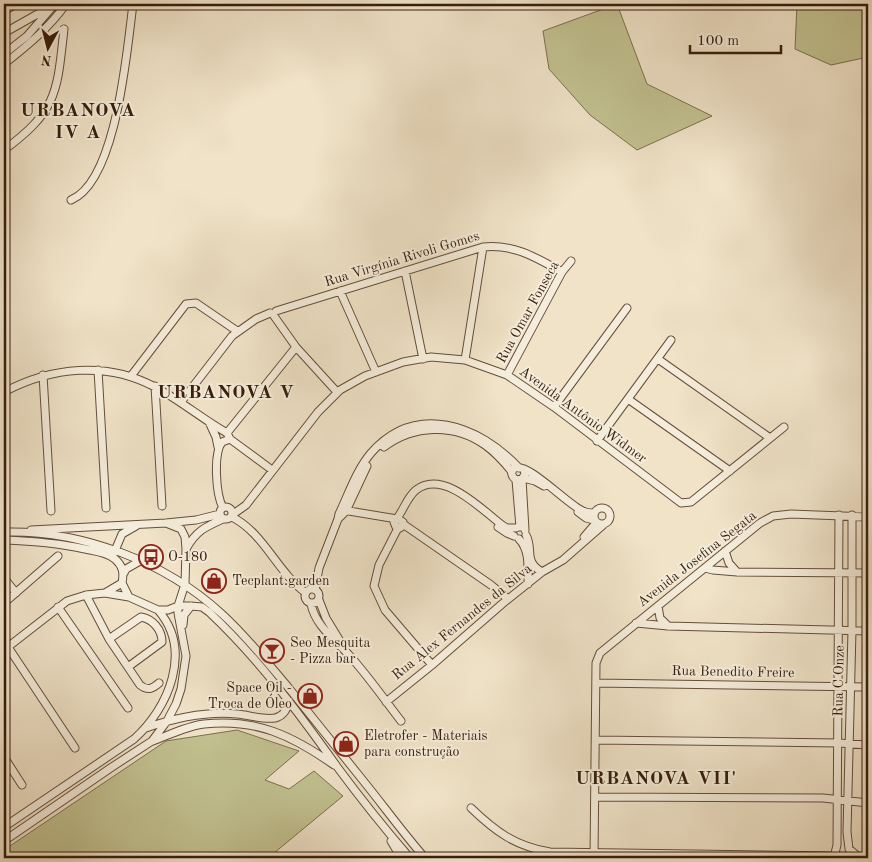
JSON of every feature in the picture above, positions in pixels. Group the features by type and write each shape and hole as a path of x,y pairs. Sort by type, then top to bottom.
{"street":[{"path":"4,11 16,4"},
{"path":"4,33 55,4"},
{"path":"4,54 30,39 55,4"},
{"path":"4,64 30,39 55,20 66,4"},
{"path":"70,200 81,195 92,181 112,133 120,102 133,4"},
{"path":"4,150 28,131 47,109 57,82 64,29"},
{"name":"Rua Virgínia Rivoli Gomes","path":"181,402 237,331 256,319 273,313 483,247 499,246 513,248 535,256 562,272"},
{"path":"465,360 483,247"},
{"name":"Rua Omar Fonseca","path":"507,375 562,272 571,261"},
{"path":"405,270 423,358"},
{"path":"340,291 376,372"},
{"path":"132,376 186,304 196,303 237,331"},
{"path":"554,408 627,308"},
{"path":"273,313 296,347 337,392"},
{"path":"598,441 671,340"},
{"path":"218,447 228,437 296,347"},
{"name":"Avenida Antônio Widmer","path":"227,513 246,505 318,412 337,392 365,376 403,362 423,358 465,360 507,375 681,503 691,502 784,427"},
{"path":"658,359 770,438"},
{"path":"4,392 43,375 70,370 98,370 132,376 155,386 181,402 272,470"},
{"path":"98,370 106,508"},
{"path":"43,375 51,511"},
{"path":"155,386 162,506"},
{"path":"628,399 730,471"},
{"path":"209,422 214,430 218,447 218,495 227,513 247,527 295,585 306,593"},
{"path":"350,656 331,626 319,600 319,595 315,590 319,568 341,514 362,474 376,454 388,444 416,431 440,429 463,434 492,451 519,475 520,533 527,557 528,584"},
{"name":"Rua Alex Fernandes da Silva","path":"386,702 508,599 542,572 563,560 597,520 578,509 538,477 519,475"},
{"path":"432,665 385,610 374,586 379,565 414,491 422,486 434,483 449,486 502,525 520,533 529,541 531,562 535,568 542,572"},
{"path":"24,532 37,529 166,523 196,520 227,513"},
{"path":"186,549 194,535 227,513"},
{"path":"341,514 399,522 491,585 508,599"},
{"name":"Avenida Josefina Segata","path":"596,683 596,660 600,652 760,523 773,516 792,514 868,517"},
{"name":"Rua C Onze","path":"832,857 837,845 838,798 839,515"},
{"name":"Rua C Onze","path":"852,516 852,630 847,832 848,846 860,858"},
{"path":"166,523 181,529 186,549 184,584 178,606 179,620 184,635"},
{"path":"124,572 114,553 122,534 138,524"},
{"path":"4,532 58,536 140,560 184,584 223,614 256,649 425,858"},
{"path":"4,540 58,543 114,553"},
{"path":"725,551 729,563 736,572"},
{"path":"4,602 58,556"},
{"path":"129,597 122,583 124,572 140,560"},
{"path":"705,568 736,572 868,573"},
{"path":"4,578 16,592"},
{"path":"75,748 6,649 67,601 104,592 122,583"},
{"path":"315,590 310,590 306,593 305,599 311,604 312,612 317,620 350,656 401,721"},
{"path":"104,592 129,597 158,610 168,610 178,606 202,607 220,622 289,701 339,769 410,858"},
{"path":"86,595 109,639 140,685 145,689 153,688 159,683"},
{"path":"311,604 319,600"},
{"path":"152,741 167,721 176,704 183,681 186,656 183,618 191,606"},
{"path":"658,606 660,618 668,626"},
{"path":"58,607 128,708"},
{"path":"4,827 134,739 146,728 158,712 166,697 174,668 173,634 168,622 158,610"},
{"path":"109,639 142,617 153,622 161,633 162,642 128,666"},
{"path":"636,623 668,626 868,631"},
{"path":"595,856 596,683"},
{"name":"Rua Benedito Freire","path":"596,683 868,687"},
{"path":"146,728 187,716 215,713 276,718 283,714 289,701"},
{"path":"176,704 187,716"},
{"path":"4,841 152,741 187,728 205,724 257,726 273,731 304,744 339,769"},
{"path":"596,740 839,742 868,745"},
{"path":"4,757 22,785"},
{"path":"596,797 838,798 868,802"},
{"path":"471,808 493,828 520,845 550,852 595,856 854,858"},
{"path":"383,825 401,858"}],"shaded area":[{"path":"617,4 647,84 712,116 637,150 590,115 549,69 543,31"},
{"path":"797,4 868,4 868,57 831,65 795,49"},
{"path":"237,730 299,751 265,780 289,789 314,771 343,796 268,858 4,858 4,850 166,741"}],"place":[{"name":"O-180","path":"151,557"},
{"name":"Tecplant.garden","path":"214,581"},
{"name":"Seo Mesquita - Pizza bar","path":"272,651"},
{"name":"Space Oil - Troca de Óleo","path":"310,696"},
{"name":"Eletrofer - Materiais para construção","path":"346,744"}],"district":[{"name":"URBANOVA IV A","path":"78,122"},
{"name":"URBANOVA V","path":"226,393"},
{"name":"URBANOVA VII'","path":"656,779"}]}
